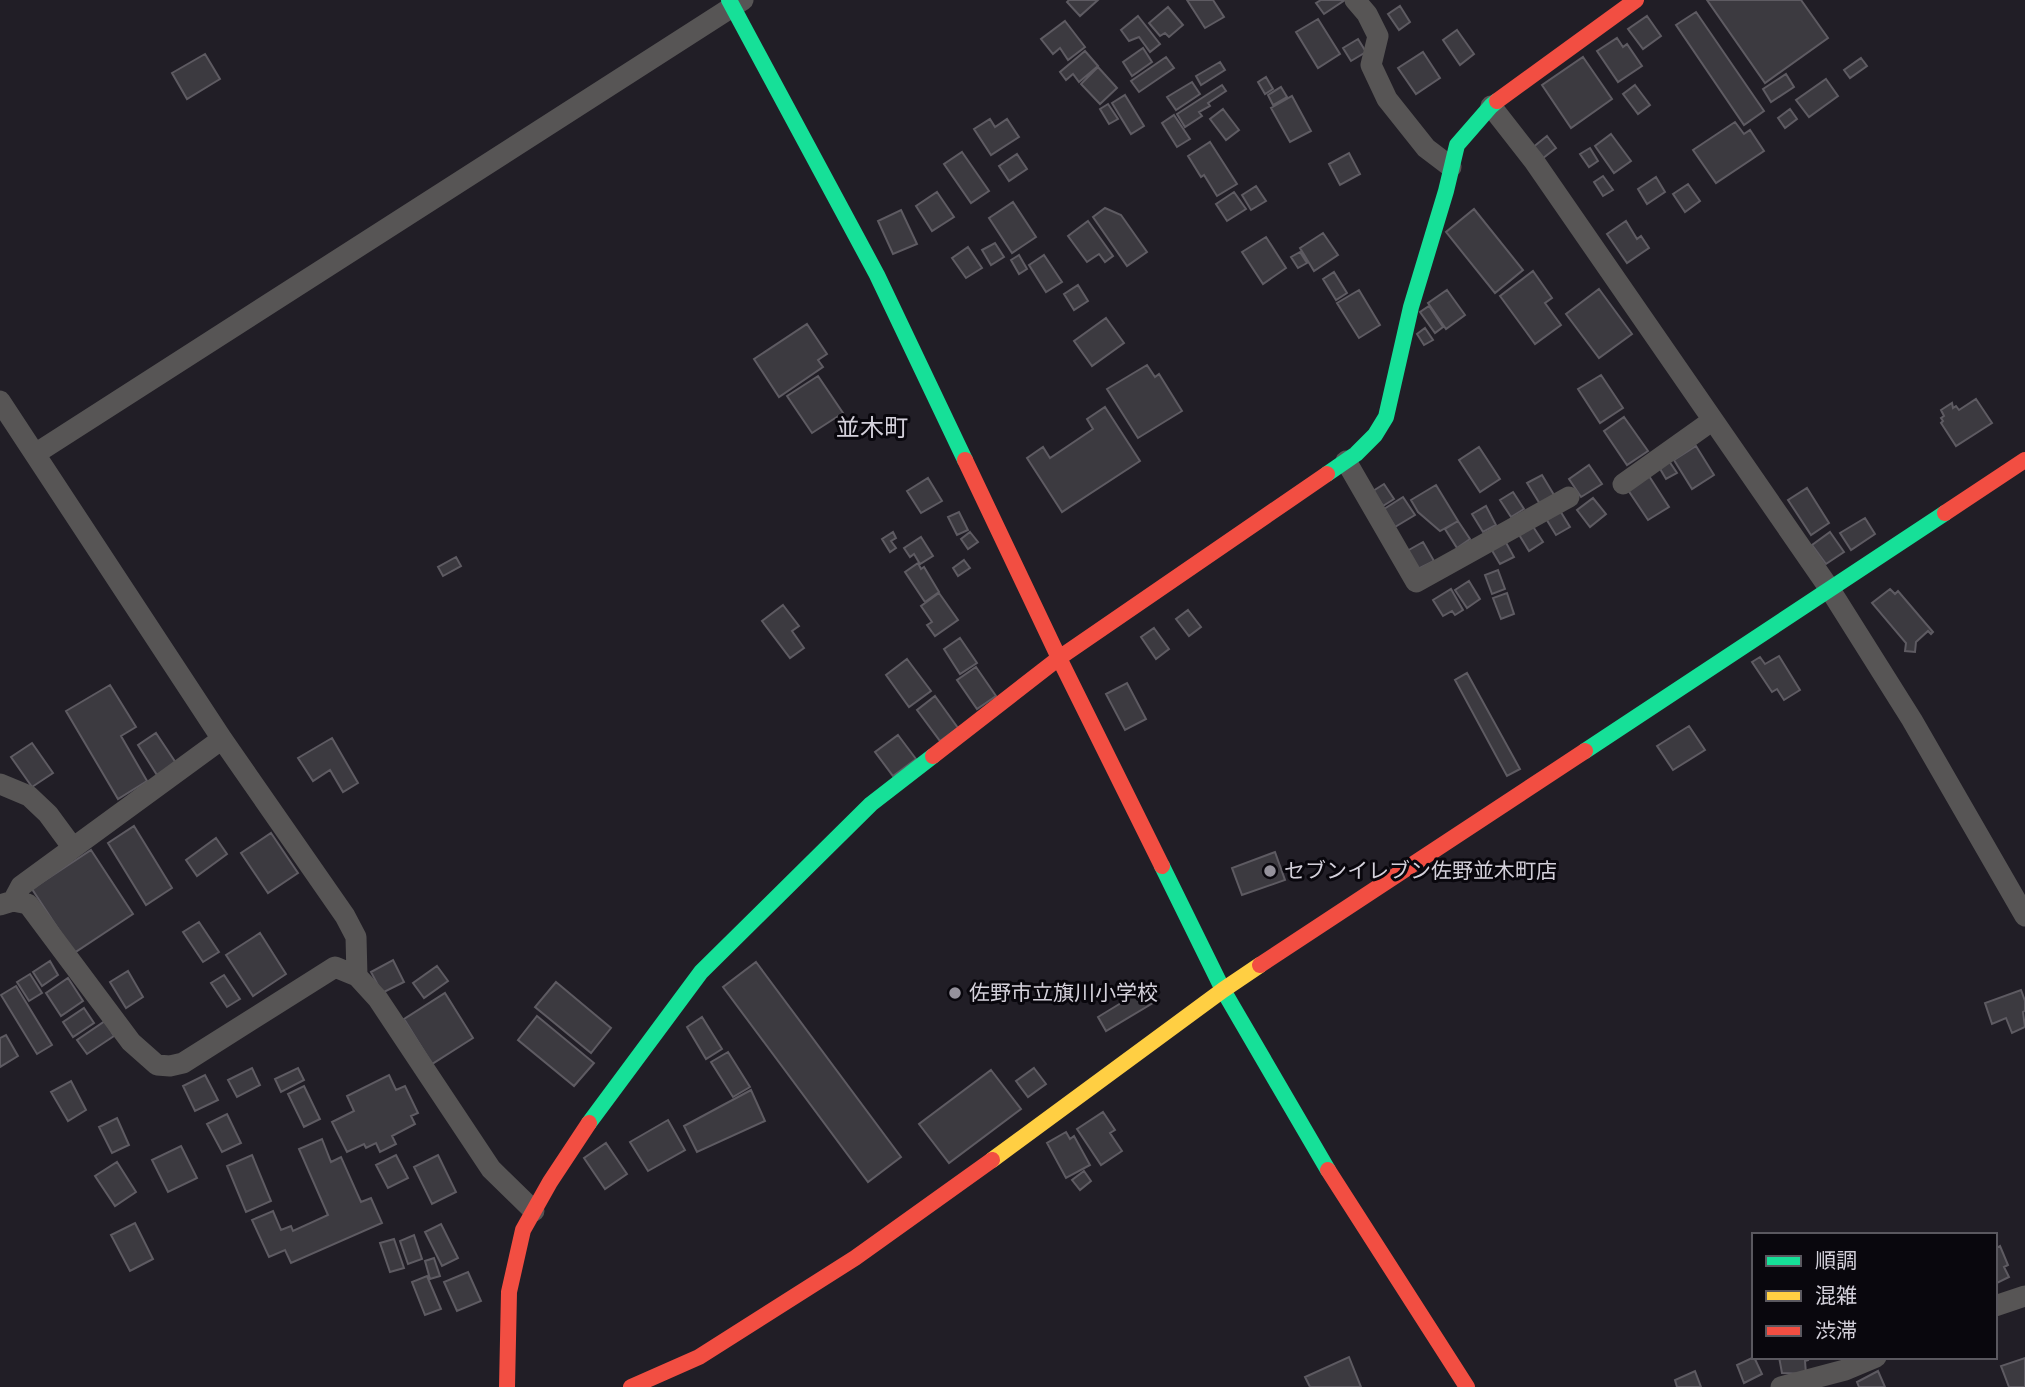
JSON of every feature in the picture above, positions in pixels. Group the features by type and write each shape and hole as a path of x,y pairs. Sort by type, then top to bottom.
{"street":[{"path":"1355,0 1367,13 1378,36 1371,65 1387,99 1426,148 1451,167"},
{"path":"507,1387 509,1292 523,1230 587,1126 701,972 871,804 1059,658 1356,454 1375,435 1386,417 1411,307 1457,145 1491,106 1636,0"},
{"path":"35,454 735,2 877,275 1059,658 1223,990 1336,1185 1467,1387"},
{"path":"1491,106 1534,161 1829,589 1912,720 2025,916"},
{"path":"0,401 222,739 345,916 356,937 356,976"},
{"path":"1623,484 1713,420"},
{"path":"631,1387 699,1357 855,1258 1223,990 2025,460"},
{"path":"1346,461 1416,582 1569,497"},
{"path":"6,903 21,886 222,739"},
{"path":"0,784 29,796 48,814 73,848"},
{"path":"6,903 28,904 131,1042 157,1065 183,1063 335,967 356,976 378,999 491,1170 534,1211"},
{"path":"1997,1305 2025,1296"},
{"path":"1781,1387 1845,1370 1871,1359"}],"building":[{"path":"1098,0 1080,16 1067,2"},
{"path":"1187,0 1213,0 1224,17 1205,28"},
{"path":"1321,0 1345,0 1324,14 1316,3"},
{"path":"1707,0 1801,0 1828,38 1765,83"},
{"path":"1400,6 1410,22 1399,30 1388,14"},
{"path":"1168,7 1183,25 1169,37 1165,33 1160,36 1149,23"},
{"path":"1696,12 1764,111 1744,125 1676,25"},
{"path":"1138,16 1160,44 1150,52 1139,37 1129,41 1121,30"},
{"path":"1647,16 1661,36 1643,49 1628,29"},
{"path":"1318,19 1340,54 1318,68 1296,32"},
{"path":"1065,21 1085,47 1068,60 1060,48 1053,54 1041,39"},
{"path":"1457,30 1474,54 1460,65 1443,40"},
{"path":"1617,38 1623,47 1627,44 1642,66 1618,82 1597,51"},
{"path":"1358,39 1366,52 1351,61 1343,48"},
{"path":"1143,48 1152,62 1132,76 1123,62"},
{"path":"1085,51 1098,66 1079,82 1073,74 1066,80 1060,72"},
{"path":"1423,52 1440,78 1416,94 1398,68"},
{"path":"205,54 220,79 187,99 172,73"},
{"path":"1166,57 1174,68 1139,92 1131,81"},
{"path":"1583,57 1612,99 1571,128 1542,85"},
{"path":"1861,58 1867,66 1850,78 1844,70"},
{"path":"1220,62 1225,70 1201,85 1196,76"},
{"path":"1098,67 1117,88 1100,104 1081,84"},
{"path":"1786,74 1794,87 1771,102 1763,89"},
{"path":"1266,77 1273,89 1265,94 1258,82"},
{"path":"1826,79 1838,96 1809,117 1796,100"},
{"path":"1192,82 1200,94 1176,110 1167,97"},
{"path":"1222,85 1226,91 1199,112 1202,116 1185,127 1177,114"},
{"path":"1635,85 1650,105 1638,114 1623,94"},
{"path":"1281,87 1287,97 1273,105 1268,95"},
{"path":"1125,95 1144,126 1131,134 1112,103"},
{"path":"1292,96 1311,131 1290,142 1271,108"},
{"path":"1108,104 1118,119 1109,124 1100,109"},
{"path":"1223,109 1239,130 1226,140 1210,119"},
{"path":"1790,109 1797,119 1785,128 1778,118"},
{"path":"1174,115 1190,139 1177,147 1162,123"},
{"path":"990,119 995,127 1007,119 1019,137 991,155 974,129"},
{"path":"1735,122 1744,134 1750,130 1764,151 1716,183 1693,150"},
{"path":"1611,134 1631,161 1614,173 1595,146"},
{"path":"1547,136 1556,148 1542,159 1532,148"},
{"path":"1210,142 1237,184 1217,196 1188,156"},
{"path":"1590,148 1598,161 1589,167 1580,154"},
{"path":"962,152 989,191 971,203 944,164"},
{"path":"1349,153 1360,174 1340,185 1329,164"},
{"path":"1017,154 1027,169 1009,181 999,166"},
{"path":"1603,176 1613,190 1603,196 1594,182"},
{"path":"1656,177 1665,192 1647,204 1638,189"},
{"path":"1688,184 1700,201 1685,212 1673,194"},
{"path":"1256,186 1266,201 1251,210 1242,195"},
{"path":"937,192 954,217 932,231 916,206"},
{"path":"1234,192 1246,209 1227,221 1216,204"},
{"path":"1013,202 1036,237 1012,253 989,218"},
{"path":"1105,208 1121,215 1147,252 1127,266 1093,217"},
{"path":"1474,209 1523,270 1495,293 1446,232"},
{"path":"901,210 917,244 893,254 878,221"},
{"path":"1088,221 1113,256 1105,262 1099,254 1087,262 1068,236"},
{"path":"1626,221 1637,239 1641,236 1649,248 1627,263 1607,234"},
{"path":"1323,233 1338,255 1314,271 1300,248"},
{"path":"1266,237 1286,268 1263,284 1242,252"},
{"path":"995,243 1004,257 991,265 982,250"},
{"path":"968,247 982,268 966,278 952,258"},
{"path":"1300,252 1307,263 1298,268 1291,257"},
{"path":"1019,255 1027,269 1019,274 1011,260"},
{"path":"1044,255 1062,282 1046,292 1029,265"},
{"path":"1533,271 1552,298 1545,303 1561,325 1535,344 1500,296"},
{"path":"1334,272 1347,293 1336,300 1323,279"},
{"path":"1078,285 1088,301 1074,310 1064,294"},
{"path":"1599,289 1632,334 1599,358 1566,314"},
{"path":"1359,290 1380,325 1359,338 1337,303"},
{"path":"1447,290 1465,315 1446,329 1428,303"},
{"path":"1429,306 1443,327 1435,333 1420,312"},
{"path":"1106,318 1124,343 1092,366 1074,341"},
{"path":"807,324 827,354 818,360 823,367 779,397 754,359"},
{"path":"1425,328 1433,340 1424,345 1417,334"},
{"path":"1147,365 1155,377 1159,374 1182,411 1138,438 1107,389"},
{"path":"1601,375 1623,408 1600,423 1578,389"},
{"path":"818,376 843,413 812,433 787,396"},
{"path":"1976,399 1992,423 1956,446 1941,423 1944,416 1941,410 1952,403 1953,408 1956,406 1959,410"},
{"path":"1105,407 1140,461 1062,512 1027,458 1043,447 1050,458 1093,429 1087,419"},
{"path":"1624,417 1648,451 1627,465 1604,431"},
{"path":"1696,446 1714,475 1692,489 1674,460"},
{"path":"1479,447 1500,479 1480,492 1459,460"},
{"path":"1669,461 1677,473 1666,479 1659,467"},
{"path":"1589,465 1602,484 1581,497 1569,479"},
{"path":"1542,475 1554,495 1540,504 1527,483"},
{"path":"1649,476 1669,507 1648,520 1628,490"},
{"path":"928,478 942,501 921,513 907,491"},
{"path":"1384,484 1394,499 1383,506 1373,491"},
{"path":"1436,485 1458,521 1440,531 1418,512 1411,500"},
{"path":"1807,488 1829,523 1811,535 1788,500"},
{"path":"1513,492 1524,509 1511,517 1500,500"},
{"path":"1403,497 1415,515 1395,527 1384,509"},
{"path":"1593,498 1606,514 1590,527 1577,510"},
{"path":"1486,506 1496,525 1483,532 1472,514"},
{"path":"1559,509 1570,527 1556,535 1545,517"},
{"path":"959,512 968,530 957,535 948,517"},
{"path":"1865,518 1875,534 1851,550 1840,533"},
{"path":"1458,521 1470,539 1457,548 1445,529"},
{"path":"1532,525 1543,542 1529,551 1518,533"},
{"path":"893,532 896,538 891,541 896,548 890,552 882,539"},
{"path":"970,532 978,542 968,549 961,539"},
{"path":"1830,532 1844,552 1826,564 1812,545"},
{"path":"921,537 933,556 920,564 914,554 910,557 904,548"},
{"path":"1504,539 1514,557 1500,564 1490,547"},
{"path":"1423,542 1434,561 1418,569 1407,551"},
{"path":"456,557 461,566 443,576 438,567"},
{"path":"964,560 970,568 958,576 953,568"},
{"path":"918,563 921,569 924,567 939,592 925,602 905,572"},
{"path":"1498,570 1505,589 1492,594 1485,575"},
{"path":"1469,581 1480,599 1467,608 1455,590"},
{"path":"1451,589 1463,610 1455,615 1452,611 1443,616 1433,600"},
{"path":"1890,589 1895,594 1898,591 1933,632 1931,634 1928,631 1916,642 1915,652 1905,651 1906,643 1872,603"},
{"path":"939,593 958,620 935,636 927,625 932,622 921,606"},
{"path":"1507,593 1514,614 1501,619 1493,598"},
{"path":"783,605 799,626 792,631 804,648 790,658 762,621"},
{"path":"1188,610 1201,627 1189,636 1176,619"},
{"path":"1154,628 1169,649 1156,659 1141,637"},
{"path":"960,638 977,663 960,674 944,649"},
{"path":"1779,656 1800,690 1784,700 1777,689 1772,692 1752,662 1760,657 1765,664"},
{"path":"907,659 931,691 909,707 886,675"},
{"path":"976,667 996,696 977,709 957,680"},
{"path":"1467,673 1520,769 1507,776 1455,680"},
{"path":"1127,683 1146,719 1125,730 1106,694"},
{"path":"110,685 136,727 121,736 147,781 118,799 66,711"},
{"path":"935,696 958,728 940,741 917,710"},
{"path":"1689,726 1705,750 1673,770 1657,746"},
{"path":"156,733 176,763 157,775 138,745"},
{"path":"898,735 916,759 893,776 875,752"},
{"path":"332,738 358,783 343,792 330,770 313,781 298,758"},
{"path":"32,743 53,773 32,787 11,757"},
{"path":"134,826 172,888 146,905 108,843"},
{"path":"271,833 298,873 268,893 241,853"},
{"path":"216,838 227,854 197,876 186,860"},
{"path":"91,850 133,914 74,953 32,889"},
{"path":"1275,852 1285,880 1242,895 1232,868"},
{"path":"199,922 219,952 203,962 183,932"},
{"path":"260,933 286,974 253,996 226,955"},
{"path":"393,960 404,982 382,993 371,972"},
{"path":"50,961 58,975 42,986 33,972"},
{"path":"756,962 901,1157 868,1182 723,987"},
{"path":"437,966 448,981 424,998 413,983"},
{"path":"128,971 143,997 126,1008 110,982"},
{"path":"30,974 42,993 29,1001 17,982"},
{"path":"224,975 240,999 227,1007 211,983"},
{"path":"68,978 83,1001 61,1016 46,993"},
{"path":"556,982 611,1028 591,1053 535,1007"},
{"path":"16,986 52,1045 37,1054 1,995"},
{"path":"1144,989 1153,1003 1106,1031 1098,1017"},
{"path":"2021,990 2025,1001 2025,1027 2012,1033 2006,1018 1992,1024 1985,1003"},
{"path":"445,993 473,1038 432,1064 404,1019"},
{"path":"84,1008 94,1023 73,1037 63,1022"},
{"path":"537,1016 594,1063 574,1086 518,1040"},
{"path":"702,1017 722,1049 706,1059 687,1027"},
{"path":"105,1021 114,1036 87,1054 77,1040"},
{"path":"6,1035 18,1056 0,1067 0,1038"},
{"path":"728,1052 750,1087 733,1097 711,1062"},
{"path":"252,1068 260,1085 237,1097 228,1080"},
{"path":"298,1068 304,1080 281,1092 275,1079"},
{"path":"1034,1068 1046,1084 1028,1097 1016,1081"},
{"path":"991,1070 1021,1109 949,1163 919,1124"},
{"path":"205,1075 218,1100 195,1111 183,1086"},
{"path":"389,1075 396,1090 405,1086 418,1113 411,1116 415,1124 392,1136 396,1144 380,1152 376,1143 366,1148 364,1144 347,1152 332,1122 354,1111 347,1096"},
{"path":"71,1081 86,1110 68,1121 51,1092"},
{"path":"304,1086 320,1119 304,1127 288,1094"},
{"path":"751,1090 765,1121 697,1152 684,1126"},
{"path":"1103,1112 1115,1130 1110,1133 1122,1151 1101,1165 1077,1129"},
{"path":"227,1114 241,1143 222,1152 207,1124"},
{"path":"117,1118 129,1145 112,1153 99,1127"},
{"path":"668,1120 685,1150 648,1171 630,1142"},
{"path":"1066,1132 1070,1139 1074,1136 1090,1165 1066,1178 1047,1143"},
{"path":"322,1139 331,1162 341,1157 361,1202 371,1198 382,1223 291,1263 285,1250 269,1257 252,1220 273,1211 281,1230 291,1226 293,1231 328,1215 299,1149"},
{"path":"606,1143 627,1174 605,1189 584,1158"},
{"path":"181,1146 197,1178 168,1192 152,1160"},
{"path":"252,1155 271,1201 246,1212 227,1166"},
{"path":"396,1155 408,1178 388,1188 376,1165"},
{"path":"438,1155 456,1192 432,1204 414,1167"},
{"path":"117,1162 136,1192 115,1206 95,1176"},
{"path":"1084,1171 1091,1181 1080,1190 1072,1180"},
{"path":"135,1223 153,1259 130,1271 111,1235"},
{"path":"441,1224 458,1258 442,1266 425,1232"},
{"path":"414,1235 422,1259 408,1264 400,1241"},
{"path":"394,1239 404,1268 390,1272 380,1243"},
{"path":"2000,1246 2008,1265 2004,1267 2009,1277 1997,1283 1997,1248"},
{"path":"434,1258 440,1276 430,1279 425,1261"},
{"path":"468,1272 481,1301 457,1311 444,1282"},
{"path":"427,1276 441,1309 425,1315 412,1282"},
{"path":"1349,1357 1361,1387 1310,1387 1305,1377"},
{"path":"2025,1358 2025,1387 2009,1387 2001,1366"},
{"path":"1755,1359 1762,1374 1744,1383 1737,1365"},
{"path":"1779,1359 1808,1359 1805,1361 1806,1374 1782,1373"},
{"path":"1695,1371 1701,1387 1677,1387 1675,1380"},
{"path":"1878,1371 1885,1387 1859,1387 1857,1382"}],"traffic: fast":[{"path":"729,0 877,275 965,460"},
{"path":"1327,474 1356,454 1375,435 1386,417 1411,307 1457,145 1497,101"},
{"path":"1585,751 1945,513"},
{"path":"589,1123 701,972 871,804 933,756"},
{"path":"1162,866 1223,990 1328,1170"}],"traffic: slow":[{"path":"992,1160 1260,965"}],"traffic: jam":[{"path":"1497,101 1636,0"},
{"path":"965,460 1162,866"},
{"path":"1945,513 2025,460"},
{"path":"933,756 1059,658 1327,474"},
{"path":"1260,965 1585,751"},
{"path":"507,1387 509,1292 523,1230 550,1182 589,1123"},
{"path":"631,1387 699,1357 855,1258 992,1160"},
{"path":"1328,1170 1467,1387"}],"place":[{"name":"セブンイレブン佐野並木町店","path":"1270,871"},
{"name":"佐野市立旗川小学校","path":"955,993"}],"district":[{"name":"並木町","path":"872,428"}]}
